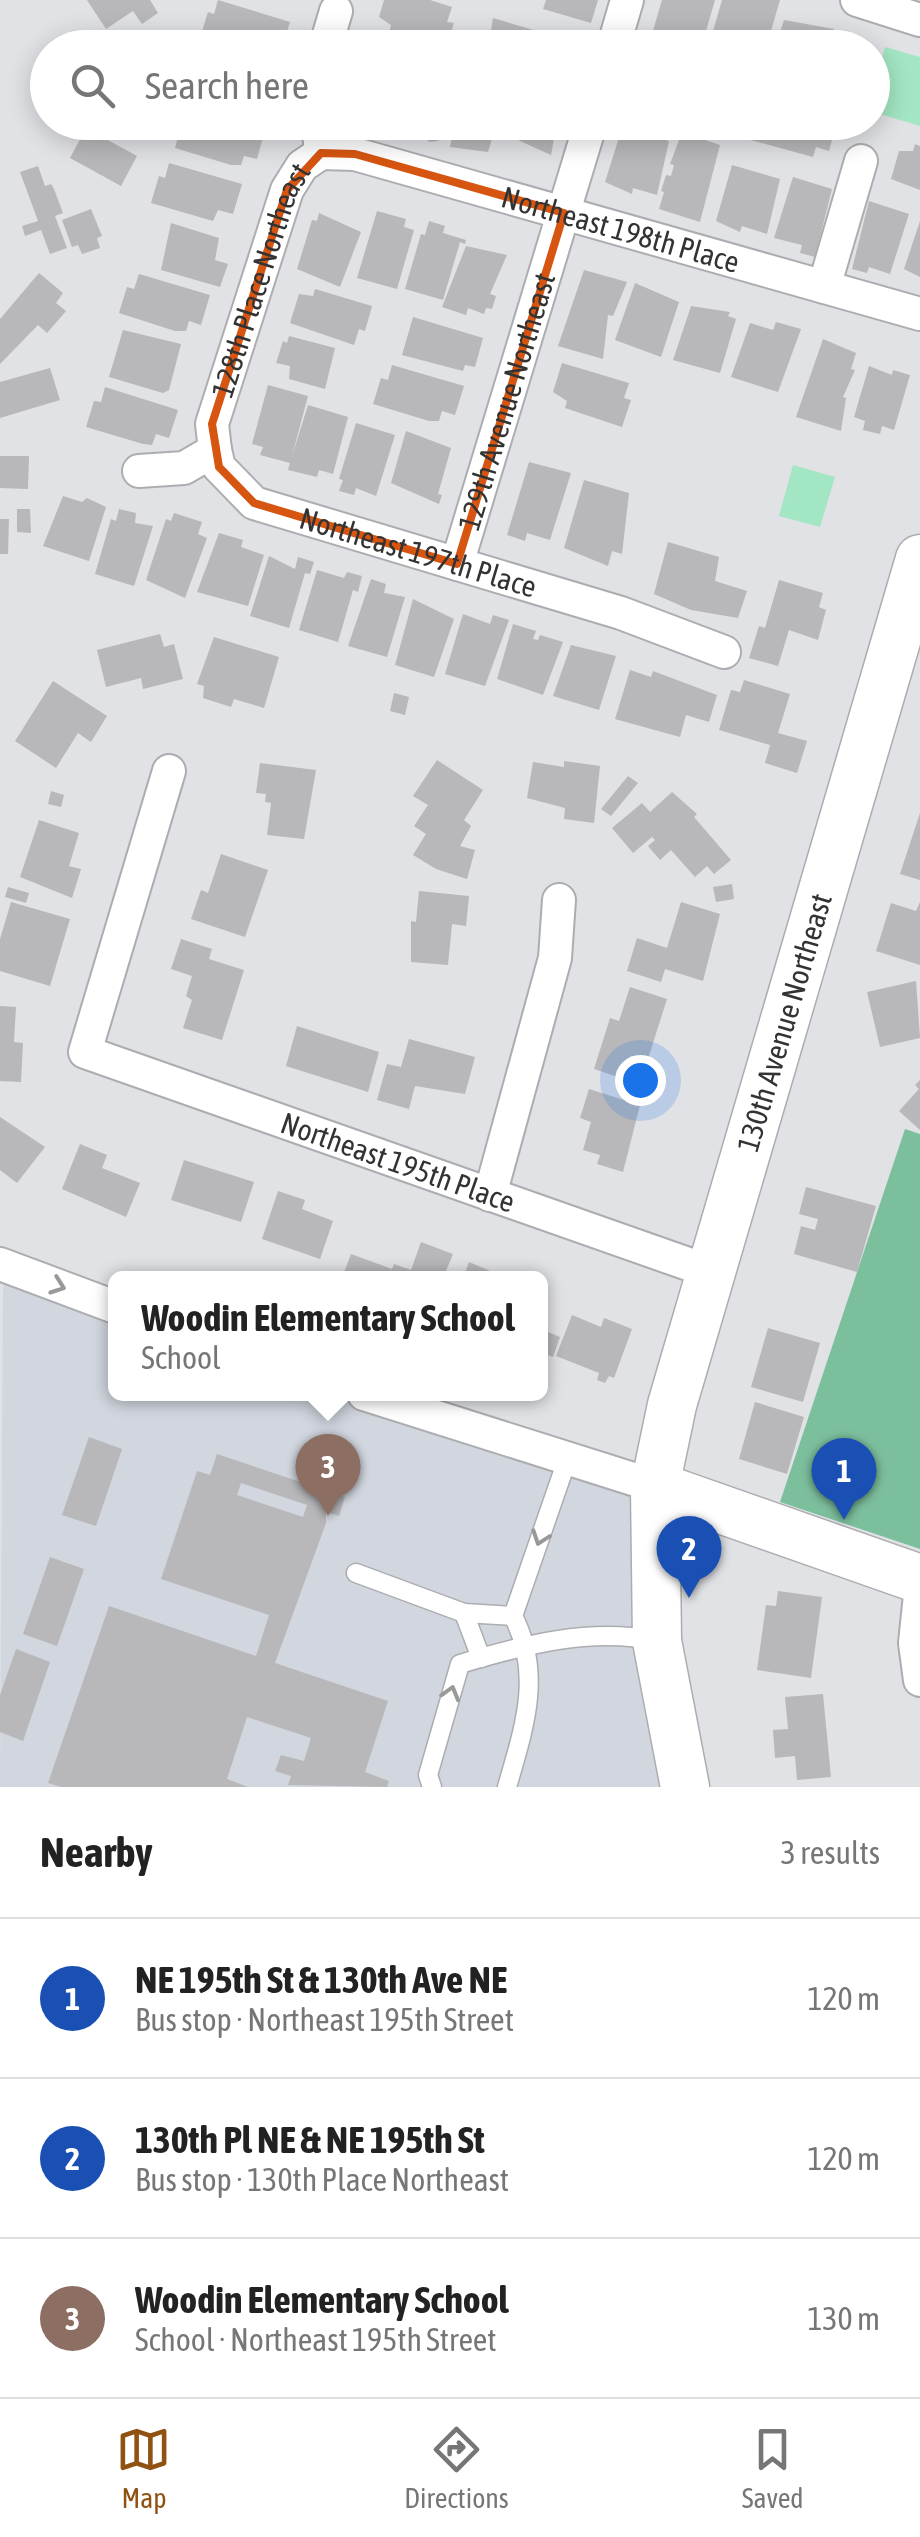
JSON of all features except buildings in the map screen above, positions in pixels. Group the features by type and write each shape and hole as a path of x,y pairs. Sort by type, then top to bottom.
{"street":[{"path":"618,30 627,0"},
{"path":"857,0 906,11"},
{"path":"330,30 336,11"},
{"name":"128th Place Northeast","path":"214,450 212,424 287,190 319,140"},
{"name":"Northeast 198th Place","path":"324,140 355,154 920,314"},
{"name":"129th Avenue Northeast","path":"458,564 585,140"},
{"path":"824,287 861,160"},
{"path":"139,471 184,468 214,450"},
{"name":"Northeast 197th Place","path":"214,450 220,467 254,503 621,613 724,652"},
{"name":"130th Avenue Northeast","path":"685,1787 657,1641 656,1486 672,1405 710,1272 906,660 920,559"},
{"name":"Northeast 195th Place","path":"169,770 84,1052 710,1272"},
{"path":"490,1195 555,958 560,900"},
{"path":"0,1264 108,1304"},
{"path":"386,1401 656,1486 920,1580"},
{"path":"920,1595 915,1642 920,1680"}],"lane":[{"path":"506,1787 531,1704 527,1644 514,1616 567,1460"},
{"path":"356,1573 464,1613 514,1616"},
{"path":"464,1613 481,1658"},
{"path":"432,1787 428,1775 460,1664 527,1644 620,1633 657,1641"}],"highlighted area":[{"path":"321,153 355,154 564,213 457,564 254,503 219,467 212,424 287,190"}],"shaded area":[{"path":"3,1285 108,1318 108,1401 375,1401 655,1486 685,1787 0,1787"}],"green space":[{"path":"890,48 920,57 920,126 890,117"},
{"path":"793,465 835,477 820,527 779,516"},
{"path":"905,1129 920,1134 920,1549 780,1502"}],"place":[{"name":"Woodin Elementary School","path":"328,1516"},
{"name":"NE 195th St & 130th Ave NE","path":"844,1520"},
{"name":"130th Pl NE & NE 195th St","path":"689,1598"}]}
